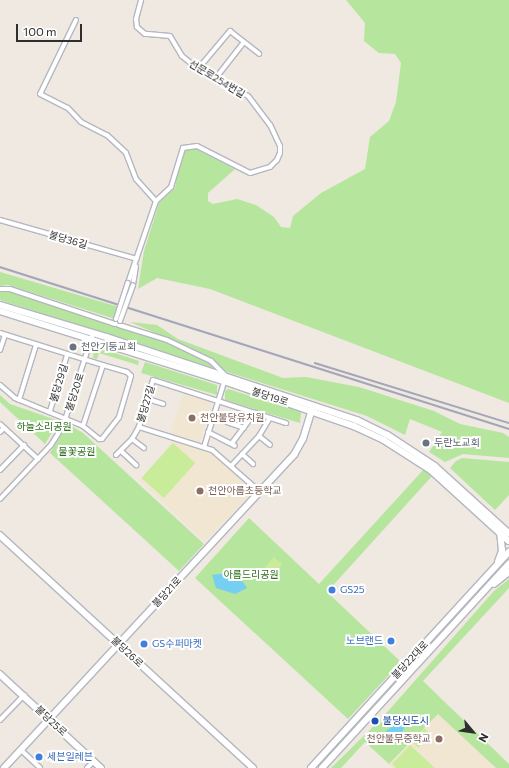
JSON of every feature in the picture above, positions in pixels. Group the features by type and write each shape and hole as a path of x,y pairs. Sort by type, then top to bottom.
{"street":[{"name":"선문로254번길","path":"118,320 131,284 137,259 156,201 171,187 178,156 183,148 189,145 197,146 250,173 258,173 277,160 280,146 263,114 241,91 198,70 182,56 170,36 145,34 137,27 136,19 141,0"},
{"path":"76,20 40,94 68,108 82,122 107,135 126,154 136,179 156,201"},
{"path":"198,70 230,30 259,54"},
{"path":"215,79 244,42"},
{"name":"불당36길","path":"0,220 137,259"},
{"path":"0,289 26,294 115,324 118,320 119,325 167,340 211,361 225,379 204,447"},
{"name":"불당19로","path":"0,305 313,408 388,435 443,476 509,533"},
{"name":"불당19로","path":"0,311 92,336"},
{"name":"불당29길","path":"0,333 67,355 127,372 131,376 119,417 102,439 83,426 67,418 19,400 0,385"},
{"path":"0,350 5,334"},
{"name":"불당20로","path":"0,499 51,445 67,418 92,336"},
{"path":"19,400 36,345"},
{"name":"불당29길","path":"50,411 67,355"},
{"path":"83,426 103,365"},
{"name":"불당27길","path":"260,492 231,466 204,447 139,427 153,380 286,423"},
{"path":"148,399 163,404"},
{"name":"불당21로","path":"4,768 297,451 313,408"},
{"path":"208,432 233,445 255,413"},
{"path":"231,466 259,436 270,418"},
{"path":"227,422 244,428"},
{"path":"0,424 38,459"},
{"path":"116,455 132,439 139,427"},
{"path":"0,432 4,428"},
{"path":"259,436 270,445"},
{"path":"132,439 144,448"},
{"path":"0,470 24,445"},
{"path":"121,451 136,465"},
{"path":"242,454 253,464"},
{"name":"불당19로","path":"443,476 509,541"},
{"path":"496,566 502,551 500,532"},
{"name":"불당26로","path":"0,535 253,768"},
{"name":"불당22대로","path":"310,768 509,552"},
{"name":"불당22대로","path":"322,768 509,564"},
{"path":"488,587 509,572"},
{"name":"불당25로","path":"0,674 101,768"},
{"path":"1,717 24,695"},
{"path":"21,750 40,768"},
{"path":"87,768 94,761"}],"shaded area":[{"name":"천안불당유치원","path":"183,394 212,403 200,442 171,433"},
{"name":"천안아름초등학교","path":"175,439 210,453 250,489 251,493 205,542 139,480"},
{"name":"천안불무중학교","path":"438,714 496,768 393,768 389,764"}],"green space":[{"path":"346,0 509,0 509,403 210,289 157,278 138,289 144,251 159,203 175,188 179,163 185,151 194,148 235,169 208,193 208,201 213,204 237,199 256,205 274,217 281,227 290,228 293,216 321,193 365,169 370,137 389,121 396,102 401,63 395,54 379,53 364,41 365,23"},
{"path":"0,272 119,307 115,319 8,285 0,286"},
{"path":"5,290 164,340 211,363 216,369 0,300 0,291"},
{"path":"130,322 157,325 178,339 283,378 306,377 359,387 434,411 460,424 503,433 509,437 509,458 463,454 445,462 429,452 442,432 410,419 405,435 367,416 227,372 212,359"},
{"path":"97,347 139,361 138,365 99,353 97,359 93,358 94,348"},
{"path":"145,362 217,385 217,395 141,373"},
{"path":"228,389 301,412 300,423 225,400 225,391"},
{"name":"하늘소리공원","path":"0,395 10,404 59,421 45,444 0,402"},
{"name":"물꽃공원","path":"68,424 83,433 204,544 179,571 50,453"},
{"path":"173,443 195,463 164,498 142,478"},
{"path":"462,458 509,462 509,495 495,510 450,468 456,461"},
{"name":"아름드리공원","path":"425,468 433,475 327,592 401,662 348,719 195,578 249,518 319,584"},
{"path":"274,557 282,564 270,578 262,571"},
{"path":"509,579 509,588 423,681 509,764 509,768 496,768 438,714 389,764 365,742 341,768 331,768 382,718 494,591"},
{"path":"424,728 431,735 418,748 411,741"},
{"path":"410,745 435,768 396,768 392,764"}],"water":[{"path":"227,573 243,582 247,588 235,594 216,588 212,575"},
{"path":"398,722 404,728 401,735 396,741 385,740 386,731"}],"railway":[{"path":"0,267 509,429"},
{"path":"315,363 509,423"}],"place":[{"name":"천안기둥교회","path":"73,347"},
{"name":"천안불당유치원","path":"192,418"},
{"name":"두란노교회","path":"426,443"},
{"name":"천안아름초등학교","path":"200,491"},
{"name":"GS25","path":"332,590"},
{"name":"노브랜드","path":"391,641"},
{"name":"GS수퍼마켓","path":"144,644"},
{"name":"불당신도시","path":"375,721"},
{"name":"천안불무중학교","path":"439,739"},
{"name":"세븐일레븐","path":"39,757"}]}
